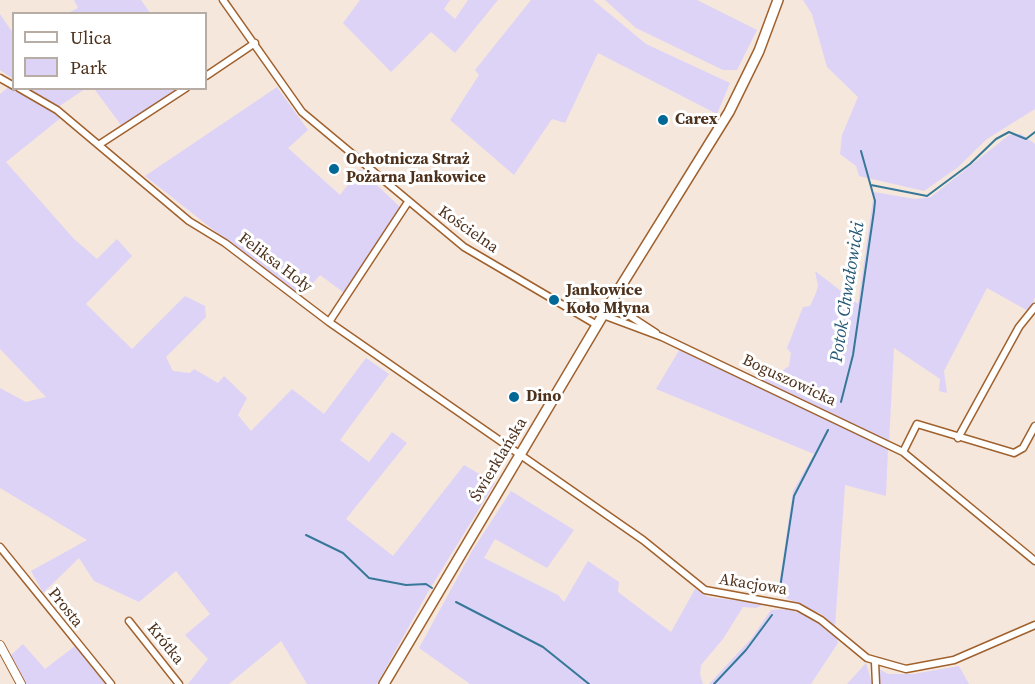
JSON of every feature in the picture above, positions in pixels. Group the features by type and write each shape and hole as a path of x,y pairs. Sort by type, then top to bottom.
{"main road":[{"name":"Świerklańska","path":"384,684 610,303 729,112 759,51 778,0"}],"street":[{"name":"Kościelna","path":"223,0 302,112 464,248 597,325"},
{"path":"207,75 255,43"},
{"name":"Feliksa Hoły","path":"22,90 57,110 189,221 234,249 330,322 520,454"},
{"path":"100,144 183,90"},
{"path":"330,322 408,201"},
{"name":"Boguszowicka","path":"610,303 662,337"},
{"path":"958,438 1019,327 1035,307"},
{"name":"Boguszowicka","path":"603,315 662,337 903,452 1035,561"},
{"path":"903,452 917,424 958,438 1016,453 1023,448 1035,426"},
{"name":"Akacjowa","path":"520,454 643,540 698,587 722,595 798,607 814,615 862,656 875,662 906,669 940,664 1035,625"},
{"name":"Prosta","path":"0,547 111,684"},
{"name":"Krótka","path":"129,621 179,684"},
{"path":"0,645 21,684"},
{"path":"875,662 873,671 876,684"}],"green space":[{"path":"74,0 141,0 149,12 70,12 78,8"},
{"path":"360,0 450,0 444,9 455,19 468,0 498,0 455,53 431,32 391,72 343,23"},
{"path":"531,0 593,0 646,44 730,83 717,114 598,53 565,123 552,119 514,175 450,120 479,75 475,70"},
{"path":"605,0 697,0 757,30 737,70 723,70 636,28"},
{"path":"803,0 1035,0 1035,109 987,139 957,168 924,191 859,176 856,166 840,154 842,135 858,97 827,67 812,14"},
{"path":"0,14 12,32 12,78 0,70"},
{"path":"10,86 12,90 17,90 62,117 6,162 73,238 97,259 117,239 132,256 86,304 132,349 185,296 205,306 206,317 166,357 173,371 190,373 194,369 218,383 224,376 247,398 238,415 251,431 292,389 324,414 366,358 389,374 340,440 369,462 392,432 407,443 346,519 393,556 464,465 495,483 428,592 377,684 307,684 281,641 229,684 188,684 208,659 185,635 210,614 176,571 139,602 94,581 79,558 43,593 31,571 87,540 0,488 0,388 26,402 46,397 0,349 0,94"},
{"path":"277,87 308,130 288,148 340,195 360,169 400,207 347,295 320,275 300,298 145,176"},
{"path":"31,90 84,90 58,107"},
{"path":"95,90 179,90 121,125"},
{"path":"1021,134 1035,144 1035,297 1030,312 987,288 944,371 947,393 939,391 940,379 894,348 889,443 760,379 762,375 769,378 775,376 789,366 791,353 787,348 803,307 810,306 818,286 815,271 858,304 874,192 915,199 931,197 1009,135"},
{"path":"680,349 888,449 886,496 845,485 835,627 821,614 771,591 779,585 793,491 814,454 656,389"},
{"path":"511,491 574,530 547,568 495,539 484,558 558,595 564,602 588,561 619,582 618,592 671,632 695,589 708,597 765,604 756,608 743,607 723,639 701,665 700,674 703,684 470,684 419,648 472,551"},
{"path":"786,609 801,613 823,625 837,639 838,643 811,684 709,684 751,639 771,610"},
{"path":"23,644 45,669 75,646 105,684 26,684 10,656"},
{"path":"866,663 872,684 847,684"},
{"path":"959,666 969,684 879,684 877,668 888,674 913,674"}],"waterway":[{"path":"871,185 927,196 970,164 996,139 1009,132 1026,139 1035,132"},
{"name":"Potok Chwałowicki","path":"841,402 853,355 875,201 861,151"},
{"name":"Potok Chwałowicki","path":"780,588 794,496 828,430"},
{"path":"306,535 343,553 369,578 406,585 426,584 432,588"},
{"path":"456,602 543,647 589,684"},
{"name":"Potok Chwałowicki","path":"714,684 746,650 772,615"}],"place":[{"name":"Carex","path":"663,120"},
{"name":"Ochotnicza Straż Pożarna Jankowice","path":"334,169"},
{"name":"Jankowice Koło Młyna","path":"554,300"},
{"name":"Dino","path":"514,397"}]}
